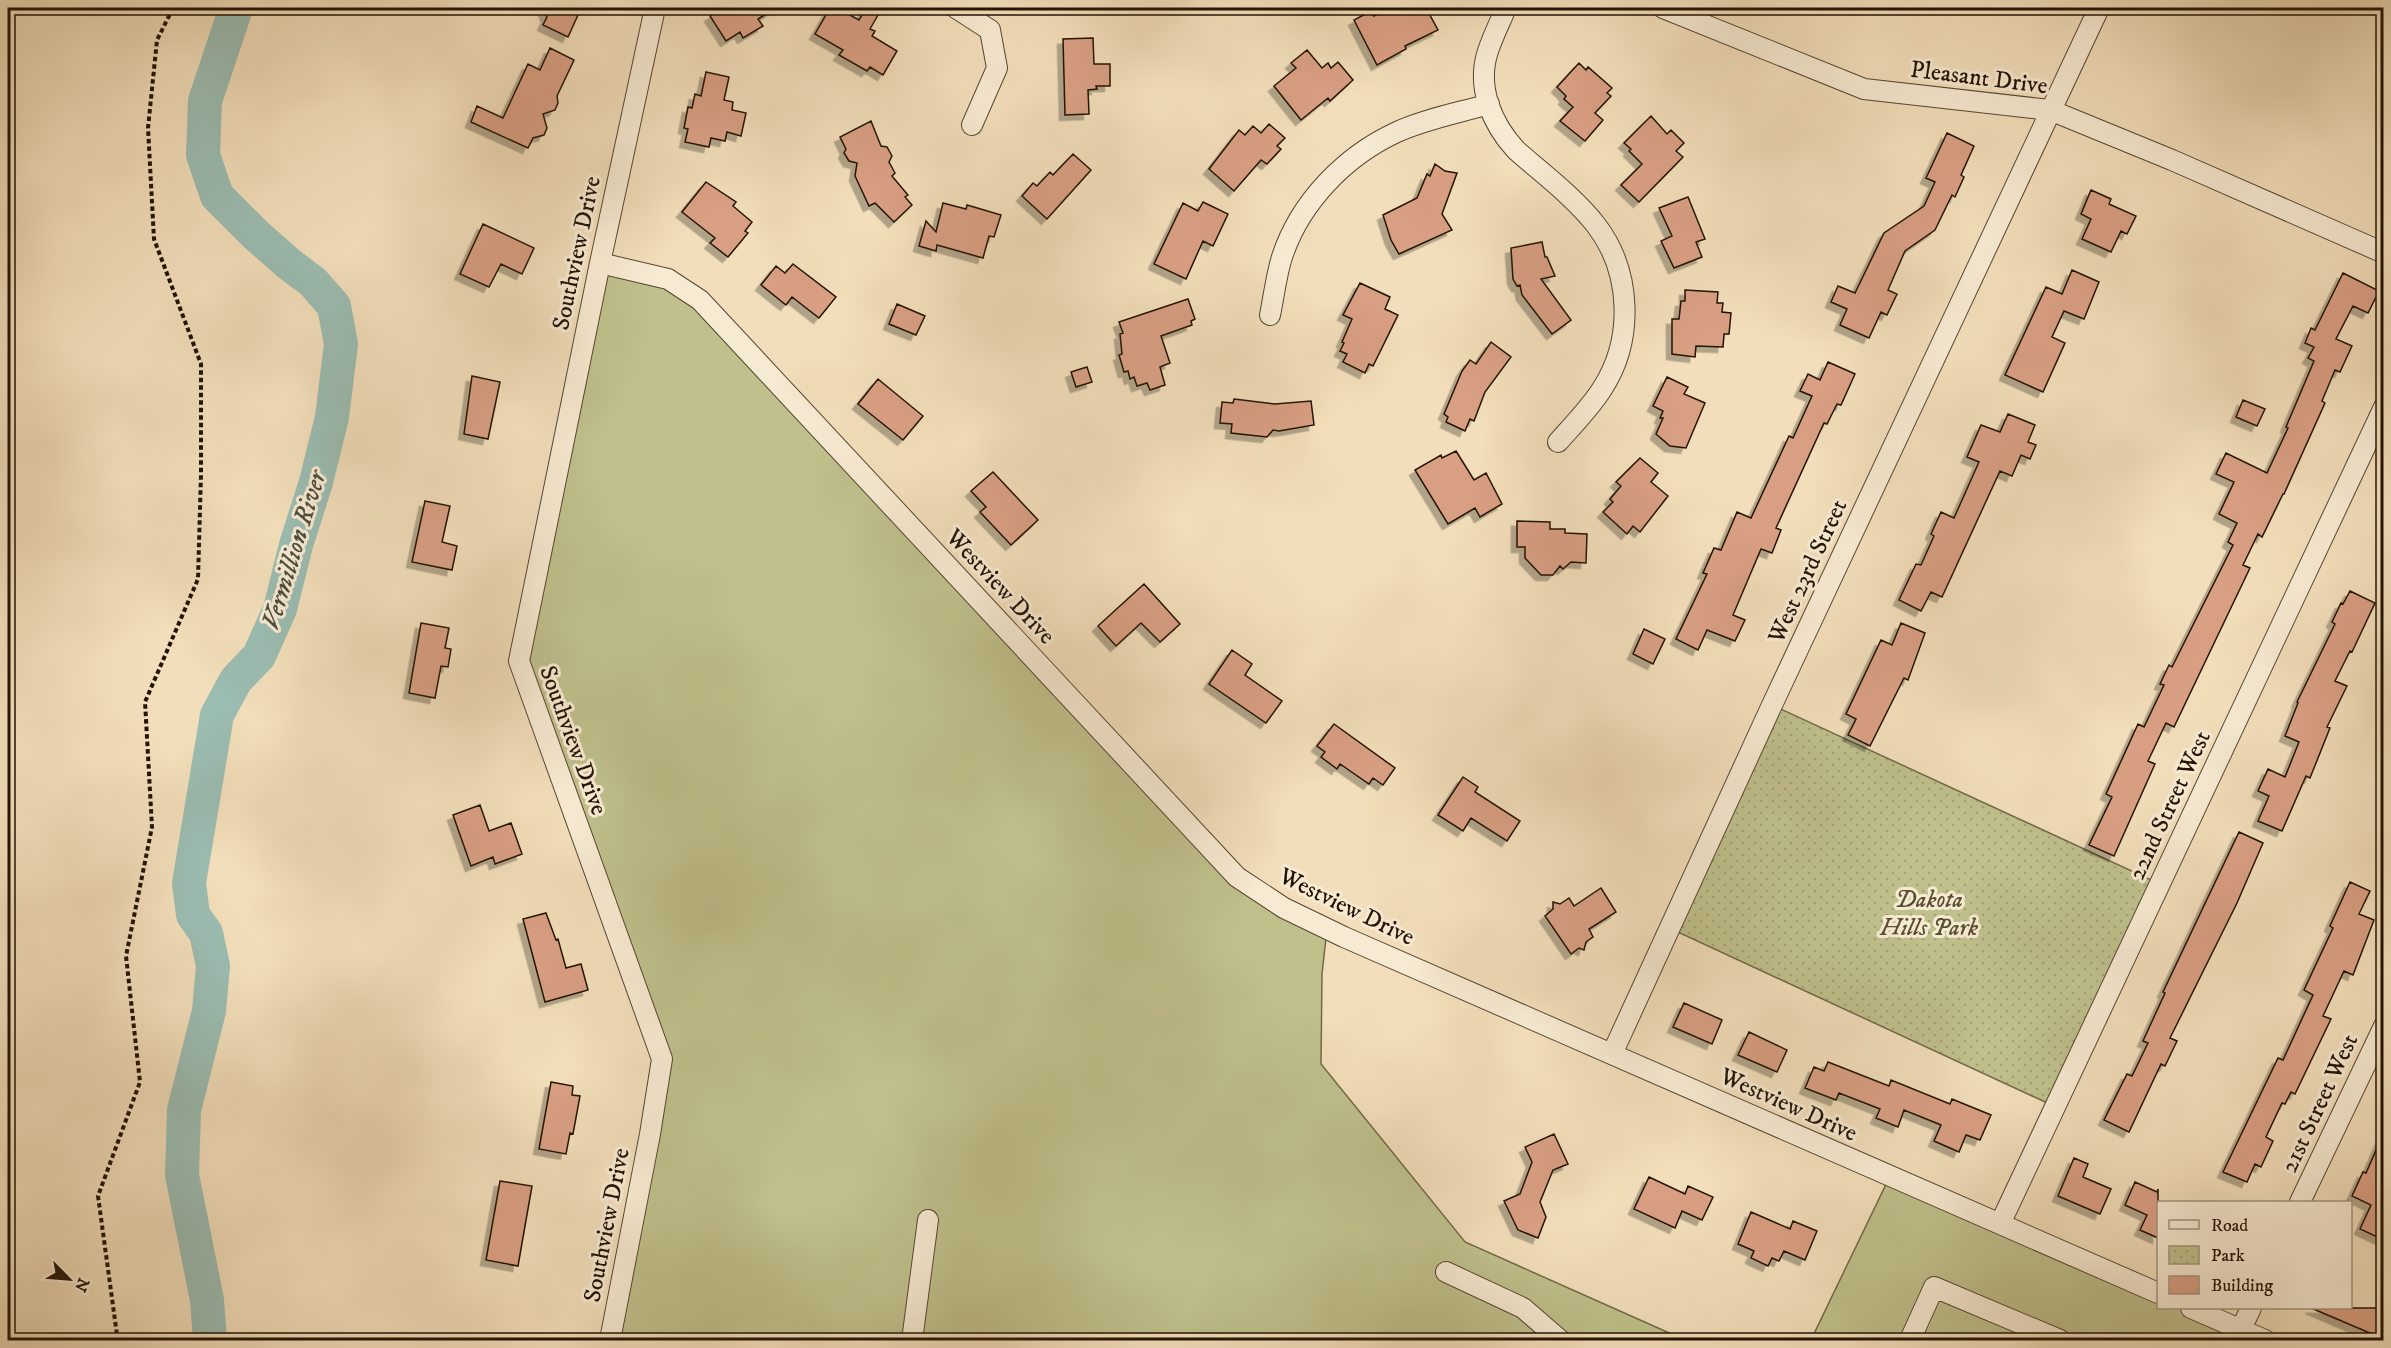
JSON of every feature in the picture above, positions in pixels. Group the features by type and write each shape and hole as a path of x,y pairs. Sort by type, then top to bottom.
{"street":[{"name":"Southview Drive","path":"610,1341 662,1059 519,661 600,263 655,8"},
{"path":"956,8 990,30 997,68 972,125"},
{"path":"1506,8 1488,52 1484,69 1484,86 1492,117 1507,140 1596,225 1616,261 1623,287 1624,328 1614,367 1601,391 1558,442"},
{"name":"Pleasant Drive","path":"1663,8 1864,89 2050,110 2172,160 2384,253"},
{"name":"West 23rd Street","path":"1612,1054 1767,716 2099,8"},
{"path":"1270,315 1282,258 1290,238 1308,206 1336,172 1371,146 1396,132 1489,104"},
{"name":"Westview Drive","path":"600,263 668,279 700,300 1237,877 1284,908 1344,937 2157,1293"},
{"name":"22nd Street West","path":"2000,1224 2384,407"},
{"name":"21st Street West","path":"2301,1201 2384,1026"},
{"path":"913,1333 928,1220"},
{"path":"1446,1272 1523,1308 1560,1341"},
{"path":"1910,1341 1934,1287 2060,1341"},
{"path":"2194,1309 2265,1341"},
{"path":"2241,1329 2251,1309"}],"path":[{"path":"113,1341 117,1335 98,1196 140,1082 126,956 152,827 146,702 198,579 201,364 154,239 148,128 157,40 173,8"}],"green space":[{"path":"600,263 668,279 1237,877 1327,929 1322,974 1321,1064 1465,1242 1685,1340 610,1340 662,1059 519,661"},
{"name":"Dakota Hills Park","path":"1772,705 2160,884 2056,1107 1669,928"},
{"path":"1890,1176 2157,1293 2157,1309 2193,1309 2265,1340 1811,1340"}],"building":[{"path":"543,8 577,8 574,14 578,15 568,37 543,25 547,17"},
{"path":"724,8 776,8 758,19 763,26 743,38 740,32 726,41 710,16"},
{"path":"830,8 837,8 859,20 866,8 882,8 870,29 875,31 872,36 897,51 883,75 870,67 867,71 839,55 843,50 815,34"},
{"path":"1391,8 1426,8 1438,30 1405,46 1406,49 1377,65 1354,20 1371,11 1374,16"},
{"path":"1093,38 1094,64 1110,64 1110,86 1096,86 1097,89 1088,90 1089,114 1065,115 1063,39"},
{"path":"550,48 574,60 557,96 558,103 555,110 543,114 547,128 544,135 533,138 528,148 471,122 477,106 503,118 528,64 540,70"},
{"path":"1307,50 1322,68 1328,63 1331,68 1338,62 1353,80 1330,101 1328,98 1301,120 1274,86 1296,68 1291,63"},
{"path":"1579,63 1586,70 1588,67 1612,88 1607,93 1611,96 1595,113 1603,120 1585,141 1560,121 1573,107 1564,99 1566,96 1557,87"},
{"path":"706,72 729,77 724,100 733,102 732,110 746,113 741,136 727,132 725,141 711,138 709,147 685,142 688,129 684,128 688,107 692,108 695,94 701,96"},
{"path":"1651,116 1667,134 1671,130 1684,143 1676,151 1683,157 1639,202 1621,185 1642,164 1624,143"},
{"path":"871,121 881,146 887,147 892,156 889,162 895,173 892,176 908,195 905,197 912,205 894,222 875,203 869,206 855,176 857,163 849,161 844,153 846,149 840,137"},
{"path":"1269,124 1285,138 1277,146 1281,149 1267,164 1261,160 1234,191 1209,169 1239,130 1245,135 1253,126 1261,133"},
{"path":"1947,133 1974,146 1961,175 1964,177 1955,197 1952,195 1935,230 1905,251 1888,290 1897,294 1887,315 1881,312 1869,338 1840,325 1847,309 1831,302 1838,286 1855,293 1884,233 1924,206 1935,182 1926,178"},
{"path":"1073,154 1091,170 1047,219 1022,196 1033,183 1037,186 1050,172 1053,175"},
{"path":"1435,164 1445,171 1457,173 1442,214 1452,230 1399,254 1391,240 1383,215 1417,198 1427,174 1430,176"},
{"path":"706,182 736,202 733,206 752,222 745,231 748,233 728,257 710,243 715,238 682,212"},
{"path":"2091,190 2111,199 2109,204 2136,216 2127,234 2121,231 2111,252 2082,239 2091,219 2081,214"},
{"path":"1688,197 1705,239 1696,242 1702,257 1674,268 1661,241 1672,236 1659,208"},
{"path":"1203,202 1228,214 1213,246 1203,241 1186,279 1154,264 1183,203 1198,211"},
{"path":"943,203 966,209 967,205 1001,215 994,237 989,236 983,258 937,245 936,251 919,246 926,221 936,232"},
{"path":"483,224 534,248 522,274 501,264 489,287 460,274"},
{"path":"1542,242 1545,257 1555,276 1541,279 1571,320 1552,334 1522,295 1520,285 1517,286 1513,279 1511,248"},
{"path":"793,264 836,297 819,318 792,297 786,305 761,285 776,266 785,273"},
{"path":"2072,270 2099,282 2084,319 2064,311 2052,337 2065,343 2043,392 2005,375 2046,287 2062,294"},
{"path":"2343,273 2379,291 2368,313 2353,306 2336,339 2352,346 2340,372 2335,370 2322,401 2325,403 2284,494 2262,537 2258,534 2243,565 2250,568 2174,727 2166,723 2148,761 2155,764 2114,856 2089,845 2112,797 2106,794 2138,724 2144,727 2164,685 2160,684 2169,665 2172,667 2233,545 2228,542 2237,523 2219,514 2234,482 2216,474 2226,453 2267,473 2288,428 2286,427 2314,361 2308,358 2314,347 2305,343 2311,328 2315,330"},
{"path":"1360,283 1390,297 1385,309 1398,315 1373,366 1369,364 1365,373 1343,362 1347,354 1340,351 1352,319 1343,315"},
{"path":"1685,290 1718,292 1717,303 1723,303 1722,312 1731,313 1729,334 1724,334 1723,347 1696,346 1695,357 1672,354 1672,319 1679,319 1681,301 1685,301"},
{"path":"1188,299 1195,319 1191,321 1192,325 1161,336 1170,363 1160,367 1165,385 1150,390 1147,383 1137,386 1134,377 1130,379 1128,371 1124,372 1119,355 1122,354 1120,334 1123,333 1119,322"},
{"path":"897,304 925,316 916,335 889,324"},
{"path":"1491,342 1511,357 1485,392 1474,421 1470,419 1465,431 1446,422 1448,417 1444,414 1462,371 1470,360 1476,364"},
{"path":"1828,362 1855,374 1841,405 1837,404 1827,424 1824,423 1776,528 1781,530 1772,553 1761,549 1733,615 1745,620 1735,641 1707,630 1698,650 1676,639 1707,574 1703,573 1714,548 1721,550 1737,512 1751,518 1789,436 1793,438 1812,396 1800,391 1808,374 1820,380"},
{"path":"1087,367 1092,382 1076,387 1071,372"},
{"path":"472,376 500,382 488,439 464,434"},
{"path":"1667,377 1688,387 1684,394 1705,403 1686,448 1670,446 1656,434 1663,418 1660,418 1663,411 1653,406"},
{"path":"878,379 923,416 903,440 858,404"},
{"path":"1234,399 1275,404 1311,401 1314,425 1273,430 1267,437 1231,433 1232,424 1220,423 1222,402 1233,403"},
{"path":"2243,400 2265,409 2257,426 2236,417"},
{"path":"2008,414 2035,425 2028,442 2036,445 2030,459 2021,455 2012,476 2000,471 1942,597 1931,592 1921,611 1899,600 1916,564 1921,565 1934,536 1931,534 1941,512 1954,518 1979,462 1967,457 1981,425 2000,432"},
{"path":"1456,451 1474,480 1486,473 1502,504 1480,517 1475,508 1448,524 1415,470 1441,455 1442,458"},
{"path":"1640,458 1658,473 1651,482 1668,496 1640,532 1633,526 1627,534 1603,512 1613,502 1610,499 1621,486 1616,482"},
{"path":"993,472 1038,520 1011,545 980,512 986,507 971,491"},
{"path":"425,501 450,506 442,542 457,546 452,570 412,562"},
{"path":"1517,521 1550,522 1550,529 1565,529 1565,533 1587,534 1586,563 1571,562 1563,569 1560,566 1553,575 1541,575 1525,558 1525,547 1517,547"},
{"path":"1144,584 1180,624 1160,642 1141,623 1116,646 1098,626"},
{"path":"2350,591 2375,603 2352,652 2350,651 2335,681 2347,686 2327,727 2330,728 2310,778 2306,776 2282,831 2258,821 2269,796 2258,791 2268,769 2285,777 2299,742 2285,736 2297,702 2335,624 2332,622"},
{"path":"421,623 449,628 445,648 451,649 448,667 441,666 435,698 409,693"},
{"path":"1901,623 1925,633 1908,680 1904,678 1870,746 1848,735 1856,719 1846,714 1881,640 1892,645"},
{"path":"1644,629 1665,639 1653,664 1633,654"},
{"path":"1232,650 1252,664 1245,675 1282,701 1266,723 1209,684"},
{"path":"1334,724 1395,768 1383,785 1373,778 1369,784 1340,764 1337,769 1321,757 1325,752 1317,746"},
{"path":"1463,777 1478,787 1475,792 1520,821 1507,841 1471,818 1463,831 1438,815"},
{"path":"480,805 489,831 511,823 522,854 495,864 493,857 471,866 453,815"},
{"path":"2239,832 2263,843 2237,903 2170,1038 2177,1041 2165,1066 2161,1064 2129,1132 2104,1120 2127,1074 2132,1076 2148,1043 2143,1041 2165,993 2163,992"},
{"path":"2350,882 2370,891 2359,914 2374,920 2353,975 2344,971 2323,1016 2331,1019 2295,1094 2291,1092 2285,1104 2282,1103 2266,1137 2273,1141 2261,1167 2255,1164 2247,1182 2223,1172 2278,1058 2283,1060 2313,995 2304,990 2333,928 2330,926"},
{"path":"1601,888 1616,912 1589,929 1593,937 1586,942 1584,950 1579,948 1571,954 1545,916 1553,909 1553,902 1560,904 1569,898 1574,906"},
{"path":"546,913 556,940 558,939 566,968 581,964 588,990 545,1002 523,919"},
{"path":"1684,1003 1722,1020 1712,1044 1673,1027"},
{"path":"1749,1032 1787,1050 1777,1072 1738,1055"},
{"path":"1828,1062 1889,1086 1891,1080 1950,1104 1952,1099 1991,1115 1980,1140 1966,1135 1959,1152 1934,1141 1941,1125 1904,1110 1898,1127 1876,1118 1880,1109 1839,1093 1836,1100 1805,1088 1814,1067 1824,1071"},
{"path":"551,1082 573,1086 572,1095 580,1096 573,1134 570,1133 566,1154 539,1149"},
{"path":"2384,1132 2384,1240 2360,1229 2371,1205 2352,1196 2363,1172 2366,1173"},
{"path":"1554,1134 1568,1164 1553,1170 1540,1202 1546,1217 1538,1238 1518,1230 1504,1201 1520,1194 1532,1162 1525,1147"},
{"path":"2074,1158 2088,1164 2083,1177 2111,1189 2100,1214 2058,1196"},
{"path":"1649,1177 1685,1194 1688,1186 1713,1197 1702,1220 1682,1211 1675,1228 1634,1209"},
{"path":"500,1181 532,1186 518,1266 486,1260"},
{"path":"2135,1182 2157,1192 2158,1189 2157,1238 2140,1230 2147,1215 2125,1205"},
{"path":"1751,1212 1790,1229 1793,1221 1817,1231 1805,1260 1784,1251 1779,1261 1772,1258 1768,1266 1751,1258 1754,1251 1738,1244"},
{"path":"2378,1308 2384,1310 2384,1339 2313,1309"}],"waterway":[{"name":"Vermillion River","path":"210,1340 207,1300 182,1175 184,1110 209,1011 213,966 206,933 193,915 189,883 217,715 236,680 259,656 280,609 332,417 341,344 334,306 313,282 255,234 217,196 203,155 205,101 236,8"}]}
